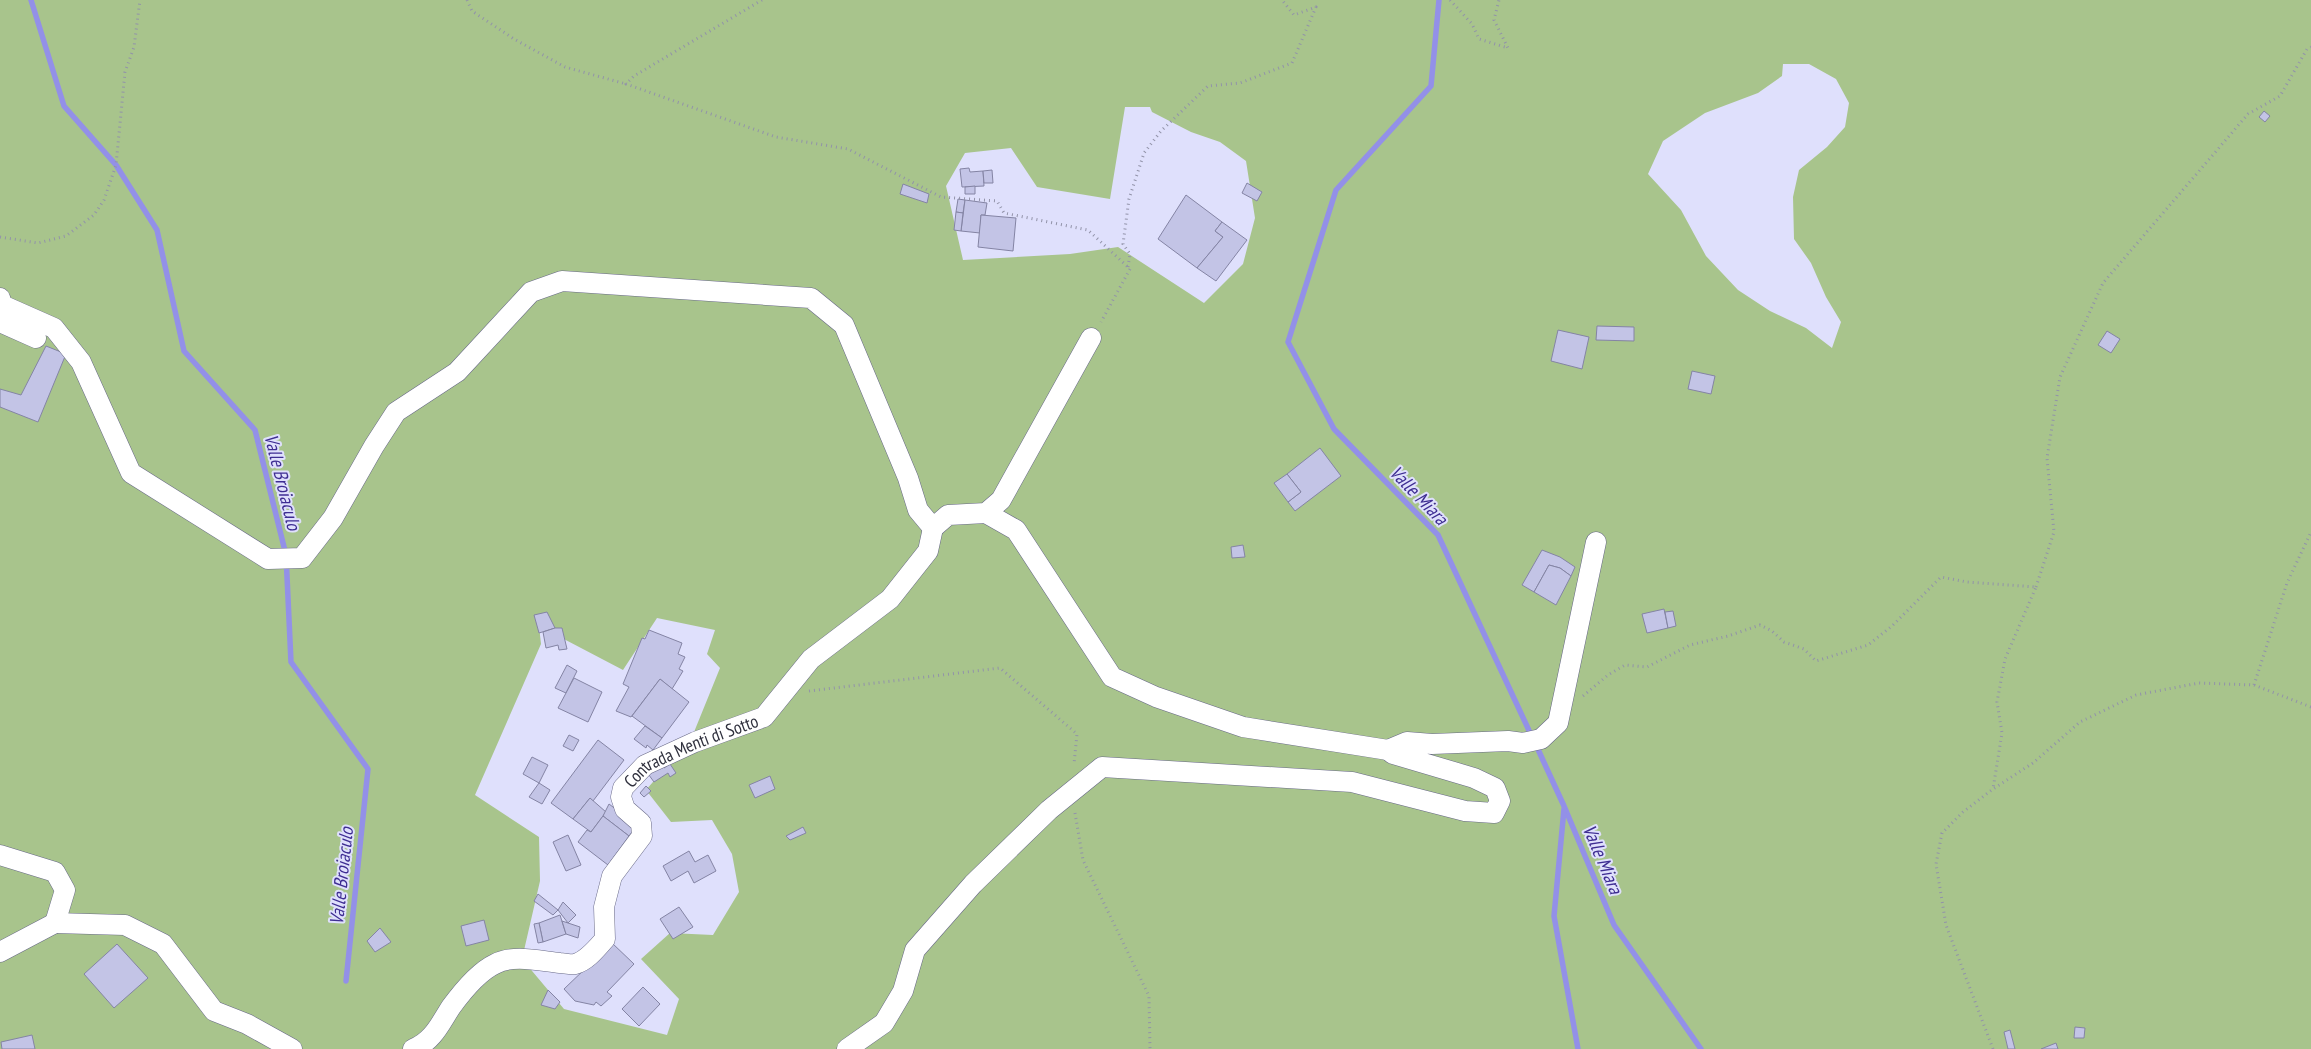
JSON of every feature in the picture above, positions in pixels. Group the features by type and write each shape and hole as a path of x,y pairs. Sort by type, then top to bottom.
{"street":[{"path":"0,298 2,304 54,328 81,362 131,474 268,559 302,558 333,518 374,446 396,412 456,372 531,292 562,281 811,298 844,325 908,478 918,510 933,528 948,515 986,513 1016,530 1112,677 1156,697 1243,727 1388,750 1393,754 1474,778 1496,788 1500,801 1494,813 1465,811 1352,782 1102,766 1049,810 973,884 915,950 903,992 884,1023 847,1049"},
{"path":"0,322 36,338"},
{"path":"986,513 1001,500 1091,338"},
{"name":"Contrada Menti di Sotto","path":"413,1049 422,1045 436,1033 452,1006 475,979 495,964 508,960 519,960 575,964 592,954 605,939 604,907 612,876 642,836 641,823 626,809 621,797 622,788 645,764 695,742 764,717 812,659 890,599 928,551 933,528"},
{"path":"1388,750 1407,742 1432,744 1532,741 1558,724 1596,542"},
{"path":"0,855 55,872 65,890 55,923"},
{"path":"0,952 55,923 125,925 163,944 214,1011 247,1024 292,1049"}],"path":[{"path":"0,237 38,243 66,236 94,215 104,200 116,165 125,72 134,47 140,0"},
{"path":"467,0 472,11 514,39 565,67 626,84 776,138 848,149 941,197 997,201 1004,213 1088,230 1128,267"},
{"path":"626,84 634,76 762,0"},
{"path":"1091,338 1130,269 1128,267 1130,254 1123,244 1125,224 1129,199 1144,153 1162,131 1208,86 1240,82 1292,63 1316,7 1294,15 1282,0"},
{"path":"1450,0 1472,24 1479,39 1508,48 1494,20 1499,0"},
{"path":"1993,789 2002,733 1997,702 2005,659 2036,587 2054,532 2047,458 2060,377 2103,284 2248,114 2280,96 2307,49 2311,47"},
{"path":"2254,685 2287,583 2311,532"},
{"path":"1563,700 1582,697 1608,674 1626,665 1647,666 1690,645 1728,636 1760,625 1772,631 1784,642 1804,649 1816,661 1868,645 1892,626 1941,577 1967,582 2036,587"},
{"path":"782,695 1000,668 1077,734 1072,791 1083,860 1149,996 1150,1049"},
{"path":"1992,1049 1946,925 1936,864 1942,833 1964,812 1993,789 2033,763 2080,722 2136,695 2199,683 2254,685 2311,707"}],"green space":[{"path":"0,0 2311,0 2311,1049 0,1049","holes":["1783,64 1809,64 1836,79 1849,103 1845,127 1827,147 1799,170 1793,197 1794,239 1811,263 1826,297 1841,322 1832,348 1806,328 1770,311 1738,290 1706,256 1681,210 1648,174 1663,141 1705,113 1758,93 1782,76","1125,107 1150,107 1152,112 1191,132 1220,142 1246,161 1255,218 1243,264 1204,303 1118,247 1070,254 963,260 946,186 965,153 1011,148 1037,187 1110,199","657,618 715,630 707,654 720,668 692,737 646,790 671,822 712,820 732,854 739,892 713,935 670,933 641,959 679,999 667,1035 564,1009 522,959 540,881 539,837 475,795 541,644 539,626 623,670"]}],"building":[{"path":"2264,111 2270,116 2265,122 2259,117"},
{"path":"969,168 970,172 983,171 984,186 962,187 960,169"},
{"path":"992,170 993,183 984,183 983,171"},
{"path":"1247,183 1262,192 1257,201 1242,193"},
{"path":"903,184 929,194 927,203 900,194"},
{"path":"975,186 975,194 965,194 965,187"},
{"path":"1186,195 1222,222 1215,231 1223,237 1197,268 1158,239"},
{"path":"958,199 965,200 963,213 956,212"},
{"path":"965,200 987,203 985,215 981,215 980,233 961,231"},
{"path":"956,212 963,213 961,231 954,230"},
{"path":"981,215 1016,218 1013,251 978,247"},
{"path":"1222,222 1247,240 1216,281 1197,268 1223,237 1215,231"},
{"path":"1597,326 1634,327 1634,341 1596,340"},
{"path":"1558,330 1589,337 1582,369 1551,361"},
{"path":"2107,331 2120,339 2111,353 2098,345"},
{"path":"46,346 66,354 38,422 0,407 0,389 21,395"},
{"path":"1692,371 1715,376 1711,394 1688,389"},
{"path":"1320,448 1341,476 1295,511 1288,502 1301,492 1287,474"},
{"path":"1287,474 1301,492 1288,502 1274,483"},
{"path":"1243,545 1245,557 1232,558 1231,547"},
{"path":"1542,550 1560,557 1575,567 1571,576 1560,568 1549,565 1534,592 1522,585"},
{"path":"1549,565 1560,568 1571,576 1556,605 1534,592"},
{"path":"1664,609 1668,628 1647,633 1642,614"},
{"path":"1673,611 1676,626 1668,628 1665,612"},
{"path":"547,612 555,628 539,633 534,615"},
{"path":"562,628 567,649 559,650 558,645 546,648 543,632"},
{"path":"649,630 682,643 678,654 685,657 679,669 683,671 672,689 660,679 631,717 616,711 629,687 623,684 642,638 645,639"},
{"path":"567,665 577,671 566,693 555,688"},
{"path":"574,678 602,692 588,722 558,708"},
{"path":"660,679 689,702 662,738 632,716"},
{"path":"645,726 662,738 653,750 647,745 646,748 634,739"},
{"path":"569,735 579,740 573,751 563,746"},
{"path":"598,740 624,760 593,801 590,798 573,819 551,803"},
{"path":"532,757 548,765 539,783 523,774"},
{"path":"660,762 664,768 670,764 676,773 670,777 668,773 654,782 646,771"},
{"path":"770,776 775,789 755,798 749,785"},
{"path":"539,783 550,790 542,804 529,797"},
{"path":"646,786 651,791 644,797 640,793"},
{"path":"590,798 606,812 591,832 573,819"},
{"path":"609,804 637,825 629,836 603,816"},
{"path":"603,816 629,836 608,865 578,842 587,830 591,832"},
{"path":"803,827 806,833 790,840 786,836"},
{"path":"568,835 581,865 566,871 553,842"},
{"path":"689,851 695,862 708,855 716,871 694,883 688,871 671,881 663,866"},
{"path":"538,894 558,910 553,915 534,901"},
{"path":"563,902 576,915 568,923 558,910"},
{"path":"679,907 693,927 673,939 660,919"},
{"path":"560,915 566,934 543,942 539,923"},
{"path":"484,920 489,940 466,946 461,926"},
{"path":"562,921 580,927 578,938 566,934"},
{"path":"539,923 543,942 538,943 534,924"},
{"path":"380,928 391,942 375,952 367,941"},
{"path":"612,943 634,964 607,992 612,996 601,1006 596,1002 594,1005 575,1001 564,989"},
{"path":"117,944 148,978 114,1008 84,974"},
{"path":"643,987 660,1004 639,1026 622,1009"},
{"path":"548,990 560,1002 555,1009 541,1005"},
{"path":"2075,1027 2085,1028 2084,1038 2074,1038"},
{"path":"2010,1030 2015,1049 2008,1049 2004,1032"},
{"path":"32,1035 35,1049 2,1049 1,1042"},
{"path":"2056,1043 2058,1049 2041,1049"}],"waterway":[{"name":"Valle Broiaculo","path":"31,0 64,106 116,165 157,230 184,351 255,430 286,555 291,662 368,769 346,981"},
{"name":"Valle Miara","path":"1439,0 1431,86 1336,190 1288,342 1334,429 1438,535 1532,737"},
{"name":"Valle Miara","path":"1536,745 1614,925 1701,1049"},
{"path":"1564,809 1554,916 1578,1049"}]}
